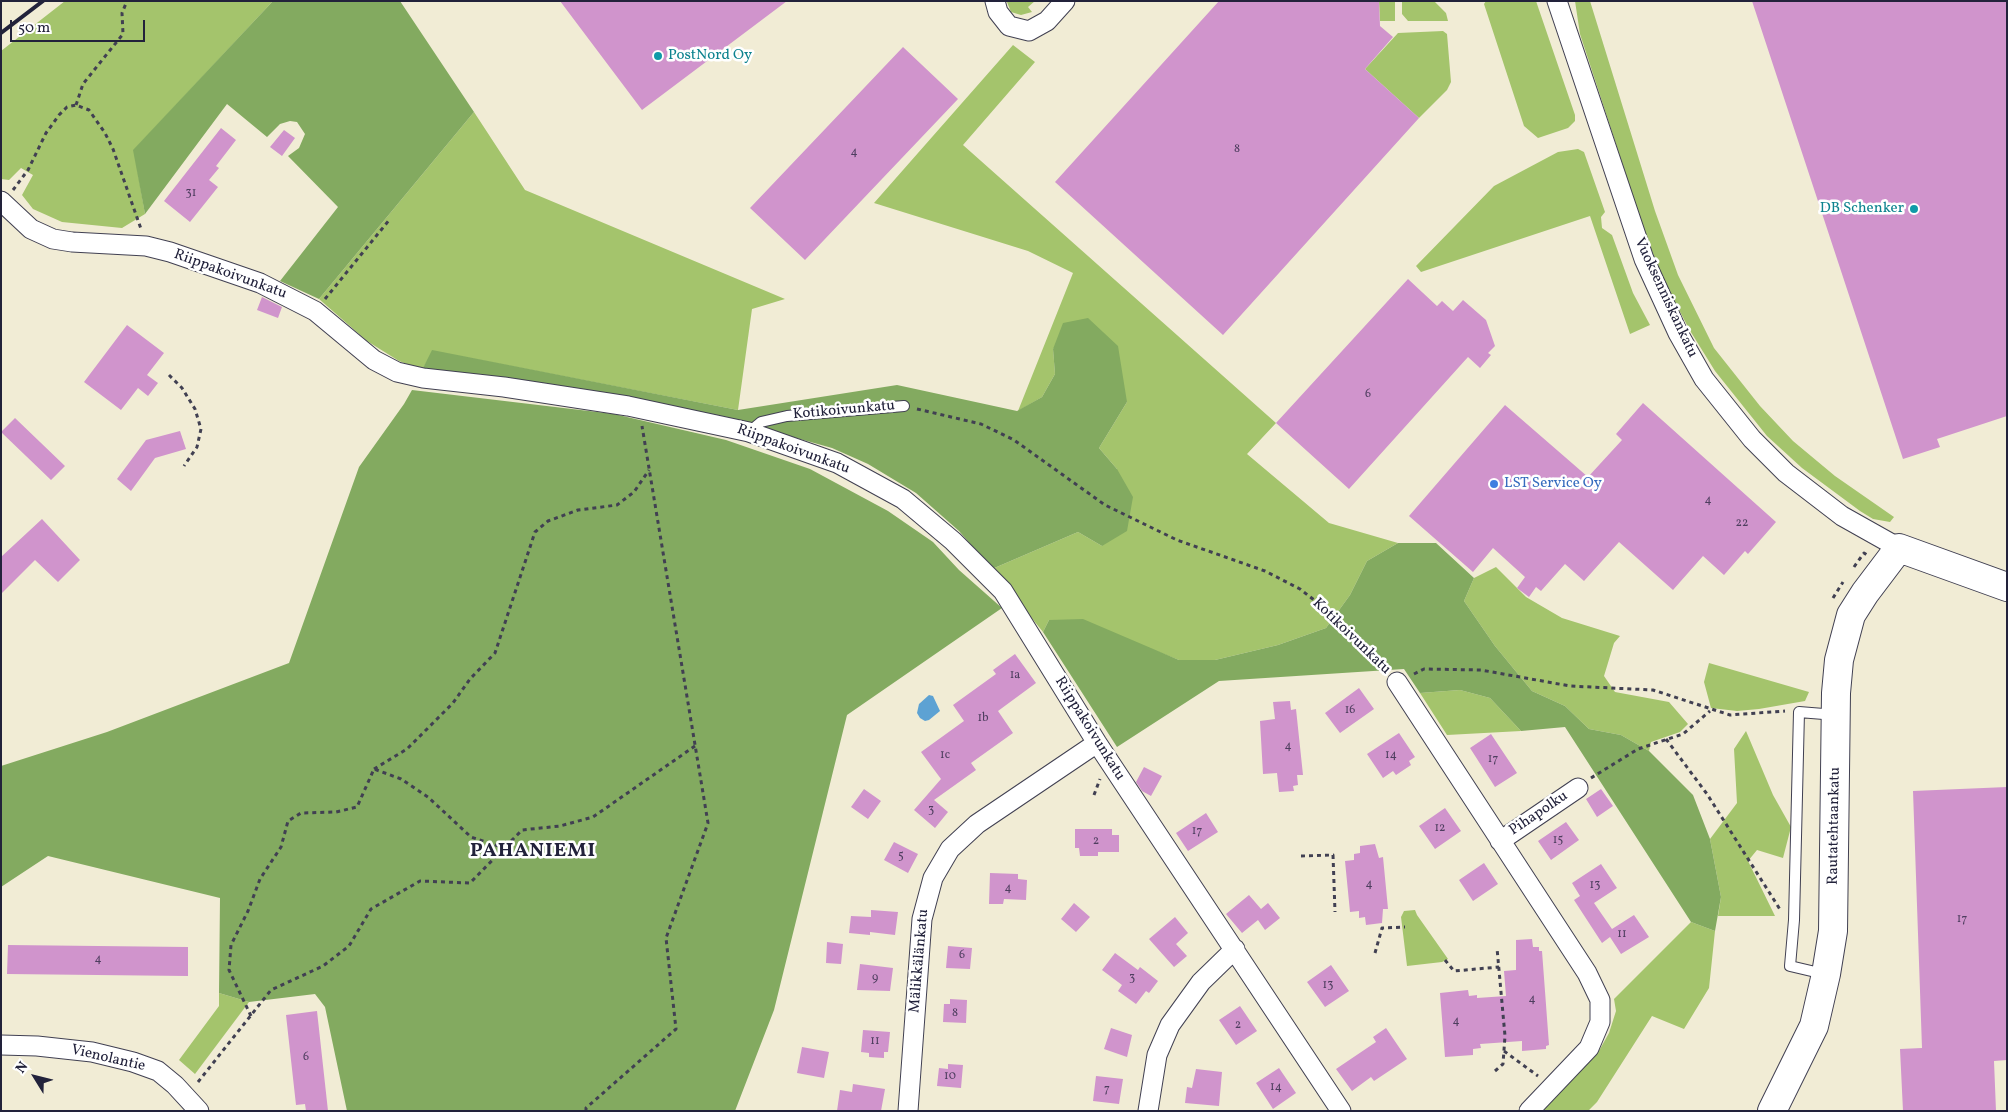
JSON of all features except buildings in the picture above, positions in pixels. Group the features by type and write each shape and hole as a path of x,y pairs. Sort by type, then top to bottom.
{"street":[{"path":"995,1 998,12 1009,26 1029,31 1047,21 1065,1"},
{"name":"Vuoksenniskankatu","path":"1557,1 1644,259 1678,333 1704,379 1752,439 1786,473 1842,516 1899,548 2007,587"},
{"name":"Riippakoivunkatu","path":"4,199 31,228 53,239 72,242 146,246 170,252 260,283 315,311 374,360 397,372 424,378 504,387 640,409 749,432 837,463 902,499 953,541 1003,590 1097,743 1341,1111"},
{"name":"Rautatehtaankatu","path":"1772,1111 1814,1026 1826,974 1833,931 1836,715 1839,660 1851,615 1865,592 1899,548"},
{"name":"Kotikoivunkatu","path":"1397,682 1588,973 1600,1000 1600,1022 1589,1048 1529,1111"},
{"name":"Mälikkälänkatu","path":"908,1111 922,919 933,878 950,849 976,824 1097,743"},
{"name":"Pihapolku","path":"1500,841 1578,788"},
{"path":"1148,1111 1157,1055 1170,1025 1195,989 1235,949"},
{"name":"Vienolantie","path":"1,1045 37,1046 92,1052 133,1062 158,1071 175,1085 199,1111"}],"lane":[{"name":"Kotikoivunkatu","path":"749,432 761,422 787,416 904,406"},
{"path":"1826,974 1790,966 1794,920 1799,712 1836,715"}],"path":[{"path":"76,105 83,84 124,34 122,13 127,1"},
{"path":"4,199 28,170 46,132 58,115 67,107 76,105 89,110 114,149 146,246"},
{"path":"315,311 390,218"},
{"path":"169,375 182,388 195,409 200,429 197,447 184,466"},
{"name":"Kotikoivunkatu","path":"904,406 980,424 1014,440 1106,505 1177,540 1265,571 1300,589 1332,614 1397,682"},
{"path":"586,1111 586,1108 676,1029 666,938 708,823 640,409"},
{"path":"251,1016 229,970 231,945 248,912 260,879 281,847 288,821 301,813 336,812 357,807 374,769 407,749 453,703 470,679 495,652 535,532 548,521 578,510 617,505 634,492 650,470"},
{"path":"1397,682 1424,669 1481,670 1570,686 1653,690 1730,716 1785,711 1799,712"},
{"path":"1578,788 1638,749 1682,734 1710,710"},
{"path":"1666,739 1707,794 1781,910 1794,920"},
{"path":"198,1082 271,990 323,966 349,946 371,909 420,881 470,883 522,830 560,826 593,817 695,746"},
{"path":"374,769 400,779 428,797 471,837 504,848"},
{"path":"1094,795 1105,771"},
{"path":"1301,856 1333,855 1335,912"},
{"path":"1375,953 1382,928 1405,927"},
{"path":"1495,1071 1504,1064 1505,1036 1497,948"},
{"path":"1445,960 1454,971 1499,967"},
{"path":"1504,1051 1534,1072 1551,1088"}],"green space":[{"path":"65,1 273,1 134,150 145,214 122,228 62,222 33,209 22,195 33,175 21,168 9,180 1,179 1,51"},
{"path":"273,1 400,1 474,112 319,299 280,281 338,207 288,156 299,148 305,134 297,122 290,121 280,124 267,137 227,104 145,214 133,150"},
{"path":"1035,1 1028,7 1032,12 1021,15 1011,12 1007,2"},
{"path":"1379,1 1395,1 1395,21 1380,21"},
{"path":"1402,1 1434,1 1446,13 1448,21 1408,21 1402,14"},
{"path":"1486,1 1536,1 1575,115 1575,121 1568,128 1538,138 1524,126 1484,4"},
{"path":"1575,1 1590,1 1655,211 1678,275 1714,348 1760,406 1793,441 1835,476 1894,517 1890,522 1873,519 1860,511 1802,468 1767,436 1715,371 1689,329 1665,283 1647,239 1580,34"},
{"path":"1443,31 1447,34 1451,82 1447,90 1419,118 1365,69 1398,33"},
{"path":"1013,45 1035,62 963,145 1276,423 1247,454 1329,523 1398,543 1367,561 1350,595 1326,628 1278,645 1215,660 1179,660 1141,645 1049,620 1043,632 992,569 1078,532 1102,546 1117,469 1099,448 1127,402 1053,348 1055,374 1042,397 1018,411 1073,273 1028,251 874,203"},
{"path":"474,112 525,190 785,299 752,309 738,410 433,351 422,370 399,361 367,341 319,299"},
{"path":"1578,149 1584,152 1605,212 1601,217 1602,228 1612,235 1633,293 1650,325 1630,334 1590,216 1421,272 1416,266 1494,186 1558,152"},
{"path":"1088,318 1118,346 1127,402 1099,448 1117,469 1133,497 1127,531 1102,546 1078,532 992,569 959,531 916,493 868,464 832,448 732,420 422,370 432,350 738,410 897,385 1017,411 1042,397 1055,374 1053,349 1063,323"},
{"path":"412,390 614,414 726,440 810,469 888,511 933,542 959,570 1002,608 847,715 774,1010 735,1111 347,1111 325,1007 315,994 249,1002 219,993 220,898 48,856 1,887 1,766 107,732 289,663 359,467"},
{"path":"1398,543 1436,543 1474,578 1464,601 1495,646 1532,691 1565,706 1589,729 1621,735 1649,751 1693,795 1710,839 1721,897 1715,931 1691,922 1565,727 1521,731 1490,698 1460,690 1420,693 1404,669 1219,681 1117,747 1043,632 1049,620 1083,619 1179,660 1215,660 1278,645 1326,628 1350,595 1367,561"},
{"path":"1496,567 1526,597 1562,618 1620,636 1614,643 1604,676 1615,692 1669,702 1688,724 1680,732 1651,742 1649,751 1621,735 1589,729 1565,706 1532,691 1495,646 1464,601 1474,578"},
{"path":"1709,663 1809,692 1805,701 1759,709 1737,711 1711,708 1704,682"},
{"path":"1460,690 1490,698 1521,731 1447,735 1420,693"},
{"path":"1746,731 1773,795 1791,827 1783,858 1757,850 1748,861 1775,916 1718,916 1721,897 1710,839 1737,803 1734,749"},
{"path":"1415,910 1448,959 1442,962 1407,966 1401,917 1404,911"},
{"path":"1691,922 1715,931 1709,988 1684,1029 1652,1016 1597,1102 1588,1111 1541,1111 1600,1049 1609,1033 1616,1011 1614,999"},
{"path":"219,993 249,1002 195,1074 179,1060 219,1006"}],"water":[{"path":"929,695 933,696 940,711 925,721 917,713 919,704"}],"railway":[{"path":"1,33 43,1"}],"place":[{"name":"PostNord Oy","path":"658,56"},
{"name":"DB Schenker","path":"1914,209"},
{"name":"LST Service Oy","path":"1494,484"}],"district":[{"name":"PAHANIEMI","path":"533,852"}]}
